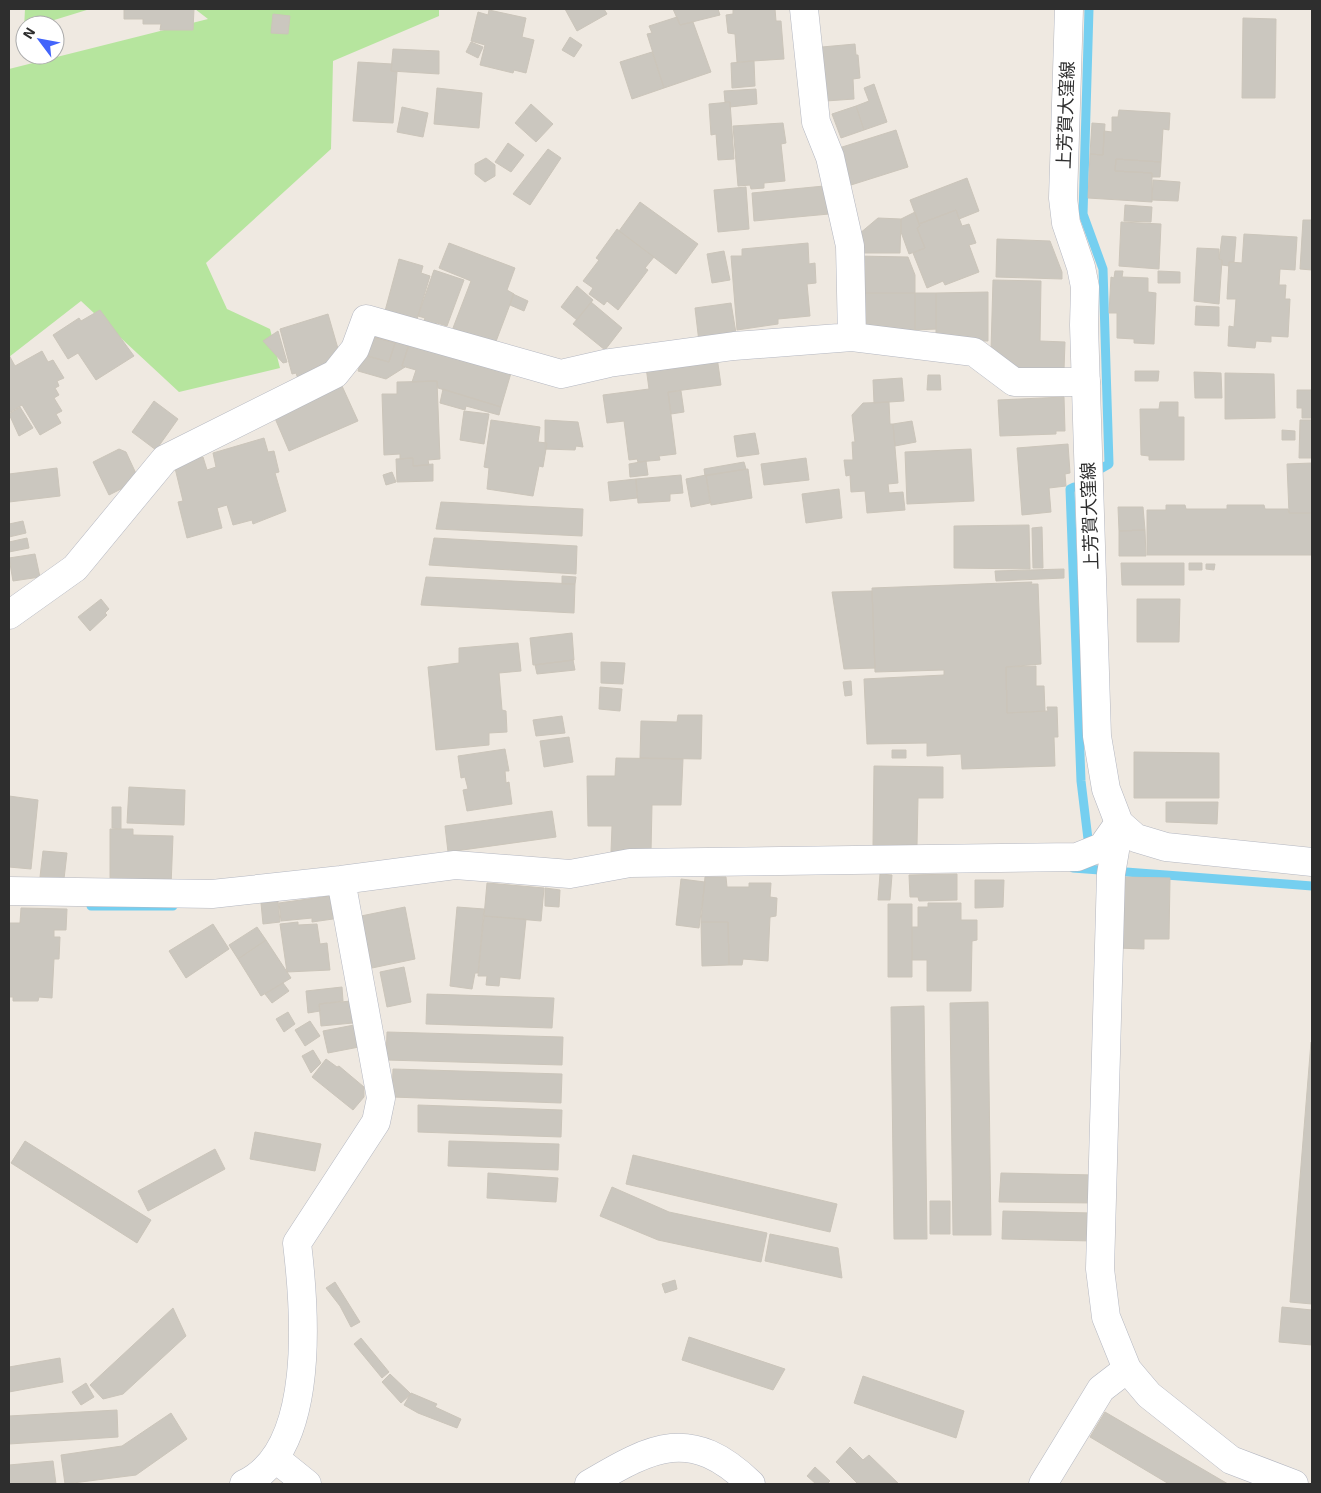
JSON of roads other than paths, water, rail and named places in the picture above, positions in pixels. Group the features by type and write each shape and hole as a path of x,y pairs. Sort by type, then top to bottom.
{"street":[{"path":"804,9 816,122 830,157 850,246 852,337"},
{"name":"上芳賀大窪線","path":"1070,9 1063,198 1066,223 1081,267 1085,287 1086,382 1097,736 1106,789 1119,823 1136,838 1166,847 1312,862"},
{"path":"9,615 76,568 165,459 335,374 355,349 366,319 561,374 609,363 734,346 852,337 974,352 1014,382 1086,382"},
{"path":"1119,823 1112,870 1100,1269 1106,1318 1127,1369 1149,1395 1231,1460 1294,1484"},
{"path":"9,891 212,894 342,887 456,864 570,874 630,863 1077,857 1102,847 1119,823"},
{"path":"244,1484 276,1459 288,1437 303,1373 302,1278 297,1243 376,1122 381,1098 342,887"},
{"path":"1043,1484 1101,1388 1127,1369"},
{"path":"589,1484 626,1463 655,1450 682,1447 708,1453 733,1467 751,1484"},
{"path":"276,1459 307,1484"}],"waterway":[{"path":"1089,9 1083,214 1103,269 1109,464 1102,468"},
{"path":"1074,487 1070,489 1081,781 1088,839"},
{"path":"1073,868 1312,886"},
{"path":"91,906 173,906"}]}
